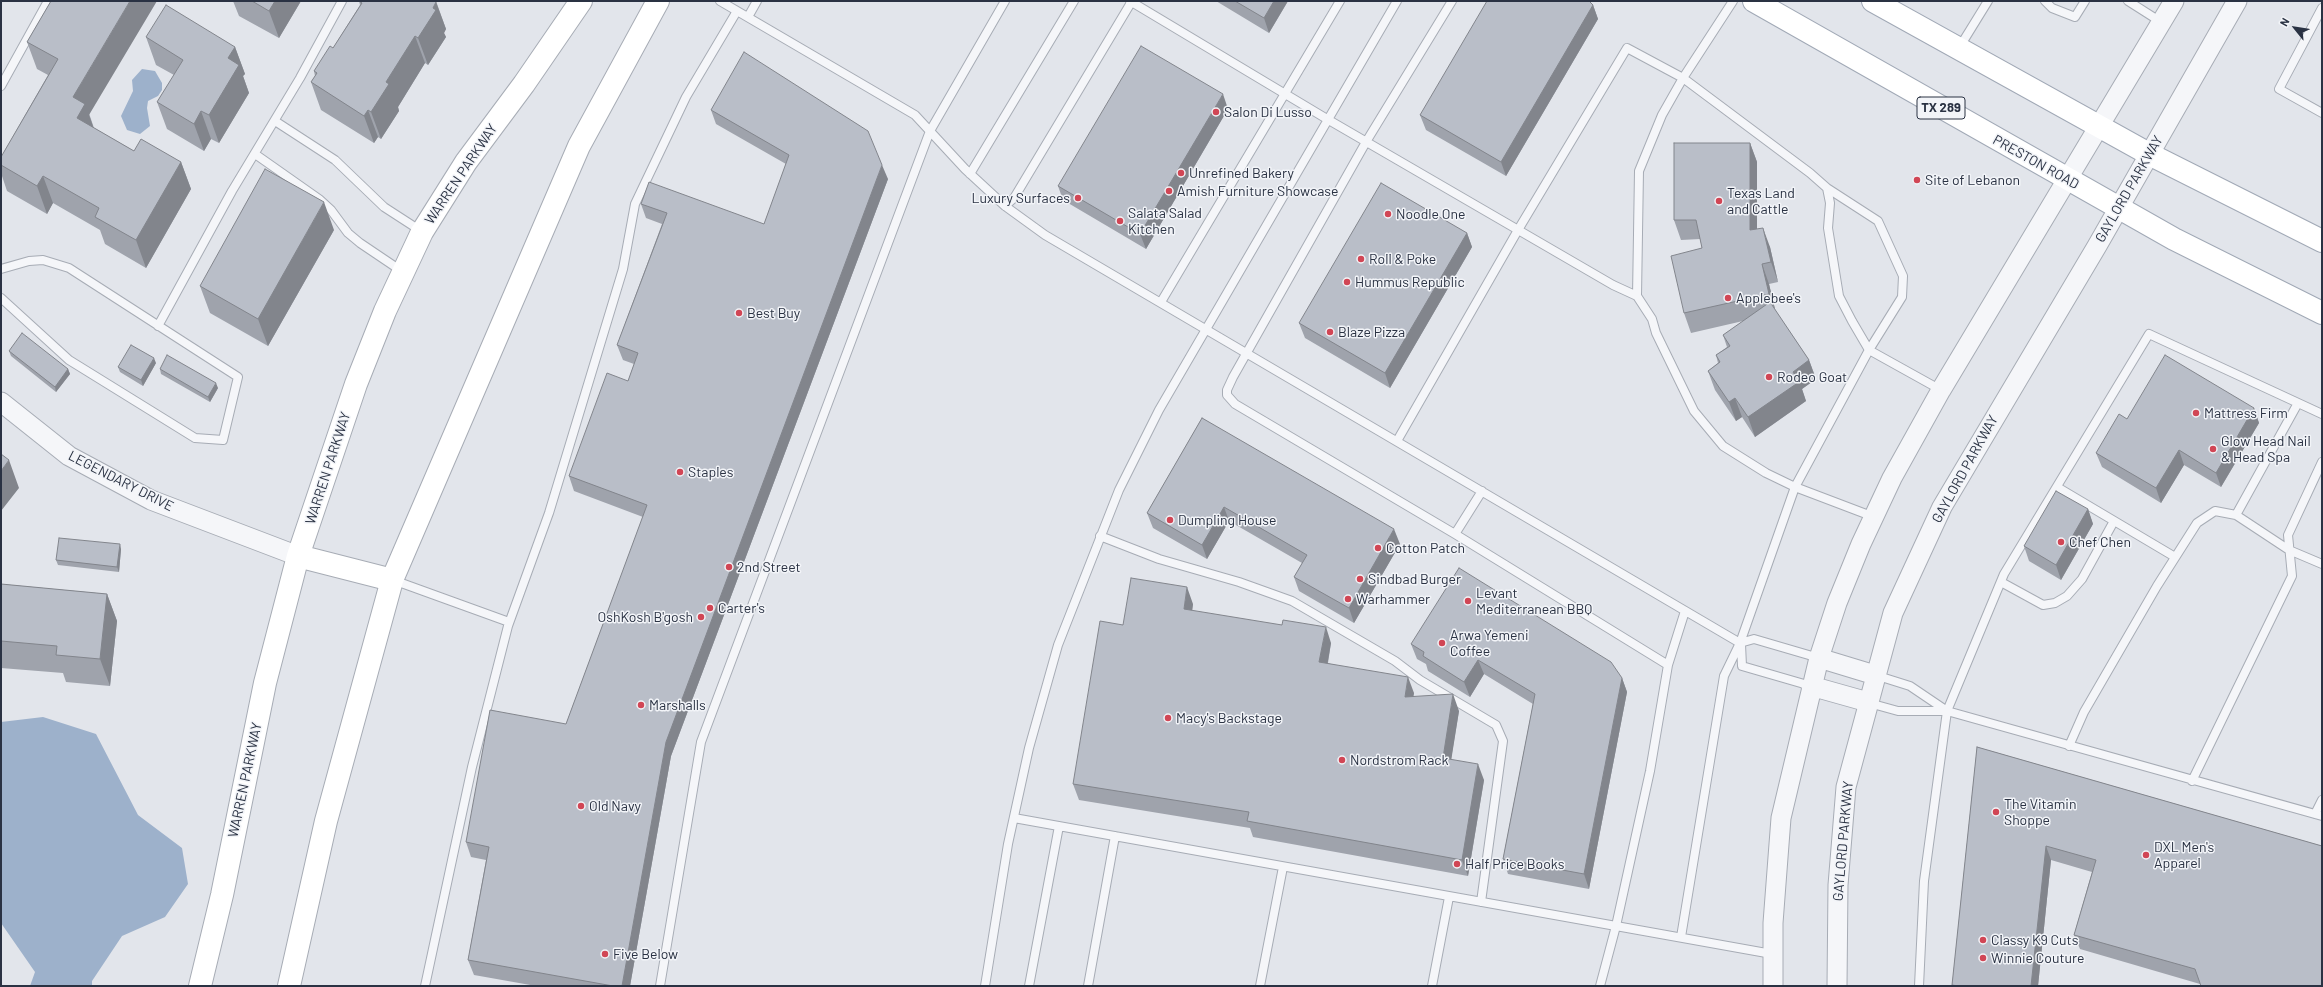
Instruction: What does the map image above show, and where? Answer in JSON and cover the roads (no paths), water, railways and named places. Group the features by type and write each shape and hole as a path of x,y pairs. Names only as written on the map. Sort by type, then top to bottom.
{"main road":[{"name":"WARREN PARKWAY","path":"200,986 222,895 263,694 298,556 356,384 422,232 466,162 524,84 581,1"},
{"path":"290,986 326,821 392,580 579,146 658,1"},
{"name":"PRESTON ROAD","path":"1754,1 2174,239 2322,314"},
{"path":"1873,1 2098,127 2322,241"},
{"path":"298,556 392,580"}],"street":[{"path":"1773,986 1772,954 1776,863 1781,818 1811,686 1837,603 1892,478 1941,390 2174,1"},
{"name":"GAYLORD PARKWAY","path":"1837,986 1838,885 1846,787 1868,702 1894,613 1942,507 2118,208 2237,1"},
{"name":"LEGENDARY DRIVE","path":"1,402 69,456 151,500 298,556"},
{"path":"1819,658 1876,675"},
{"path":"1811,686 1868,702"}],"lane":[{"path":"1,86 48,1"},
{"path":"158,326 342,1"},
{"path":"720,1 915,115 970,174 1005,206 1045,235 1247,352 1740,643 1754,639 1819,658"},
{"path":"748,17 757,1"},
{"path":"660,986 700,742 930,131 1005,1"},
{"path":"970,174 1074,1"},
{"path":"1005,206 1014,198 1131,1 1366,142 1613,285 1637,296 1652,318 1656,333 1694,411 1724,446 1766,473 1795,487 1874,517"},
{"path":"1161,302 1340,1"},
{"path":"985,986 1014,818 1029,748 1058,646 1119,490 1156,416 1327,119 1397,1"},
{"path":"1452,1 1366,142 1228,385 1227,395 1229,399 1455,534 1668,665"},
{"path":"1637,296 1640,171 1662,115 1683,78 1733,1"},
{"path":"1959,48 1988,1"},
{"path":"2045,1 2052,8 2076,17 2085,1"},
{"path":"2128,1 2161,22"},
{"path":"2322,8 2279,89 2322,113"},
{"path":"425,986 472,767 508,626 549,512 623,269 635,204 686,97 737,11"},
{"path":"1397,441 1518,230 1627,48 1683,78 1810,173 1827,188 1878,221 1903,276 1902,297 1869,350 1795,487 1740,643 1724,676 1681,937"},
{"path":"275,121 335,160 384,207 422,232"},
{"path":"255,154 319,199 331,210 348,233 360,243 404,272"},
{"path":"1827,188 1830,203 1828,228 1839,296 1869,350 1941,390"},
{"path":"1,269 29,261 43,260 60,264 238,377 223,440 195,438 69,360 1,298"},
{"path":"1919,986 1924,881 1947,711 2001,582 2149,334 2322,414"},
{"path":"2236,515 2298,403"},
{"path":"2192,781 2292,576 2288,535 2322,462"},
{"path":"2057,487 2175,557"},
{"path":"1455,534 1482,491"},
{"path":"2069,746 2084,712 2175,557 2197,524 2215,511 2236,515 2289,550 2322,564"},
{"path":"2001,582 2043,605 2055,603 2067,596 2082,580 2114,521"},
{"path":"1100,536 1159,559 1239,582 1292,601 1394,661 1420,680 1496,724 1504,741 1481,902"},
{"path":"392,580 508,622 508,626"},
{"path":"1600,986 1616,926 1650,771 1668,665 1685,611"},
{"path":"1740,643 1742,666 1811,686"},
{"path":"1876,675 1910,686 1947,711"},
{"path":"1868,702 1898,711 1947,711 2192,781 2318,815 2322,800"},
{"path":"1014,818 1772,954"},
{"path":"1029,986 1059,826"},
{"path":"1088,986 1115,836"},
{"path":"1260,986 1283,867"},
{"path":"1435,985 1449,897"}],"water":[{"path":"142,69 155,71 162,83 162,90 158,96 148,101 147,108 150,126 140,134 127,130 121,116 133,91 132,80"},
{"path":"43,717 96,734 138,815 182,848 188,884 165,917 122,936 92,981 92,986 30,986 35,972 1,923 1,722"}],"place":[{"name":"Salon Di Lusso","path":"1216,112"},
{"name":"Unrefined Bakery","path":"1181,173"},
{"name":"Site of Lebanon","path":"1917,180"},
{"name":"Amish Furniture Showcase","path":"1169,191"},
{"name":"Luxury Surfaces","path":"1078,198"},
{"name":"Texas Land and Cattle","path":"1719,201"},
{"name":"Noodle One","path":"1388,214"},
{"name":"Salata Salad Kitchen","path":"1120,221"},
{"name":"Roll & Poke","path":"1361,259"},
{"name":"Hummus Republic","path":"1347,282"},
{"name":"Applebee's","path":"1728,298"},
{"name":"Best Buy","path":"739,313"},
{"name":"Blaze Pizza","path":"1330,332"},
{"name":"Rodeo Goat","path":"1769,377"},
{"name":"Mattress Firm","path":"2196,413"},
{"name":"Glow Head Nail & Head Spa","path":"2213,449"},
{"name":"Staples","path":"680,472"},
{"name":"Dumpling House","path":"1170,520"},
{"name":"Chef Chen","path":"2061,542"},
{"name":"Cotton Patch","path":"1378,548"},
{"name":"2nd Street","path":"729,567"},
{"name":"Sindbad Burger","path":"1360,579"},
{"name":"Warhammer","path":"1348,599"},
{"name":"Levant Mediterranean BBQ","path":"1468,601"},
{"name":"Carter's","path":"710,608"},
{"name":"OshKosh B'gosh","path":"701,617"},
{"name":"Arwa Yemeni Coffee","path":"1442,643"},
{"name":"Marshalls","path":"641,705"},
{"name":"Macy's Backstage","path":"1168,718"},
{"name":"Nordstrom Rack","path":"1342,760"},
{"name":"Old Navy","path":"581,806"},
{"name":"The Vitamin Shoppe","path":"1996,812"},
{"name":"DXL Men's Apparel","path":"2146,855"},
{"name":"Half Price Books","path":"1457,864"},
{"name":"Classy K9 Cuts","path":"1983,940"},
{"name":"Five Below","path":"605,954"},
{"name":"Winnie Couture","path":"1983,958"}]}
